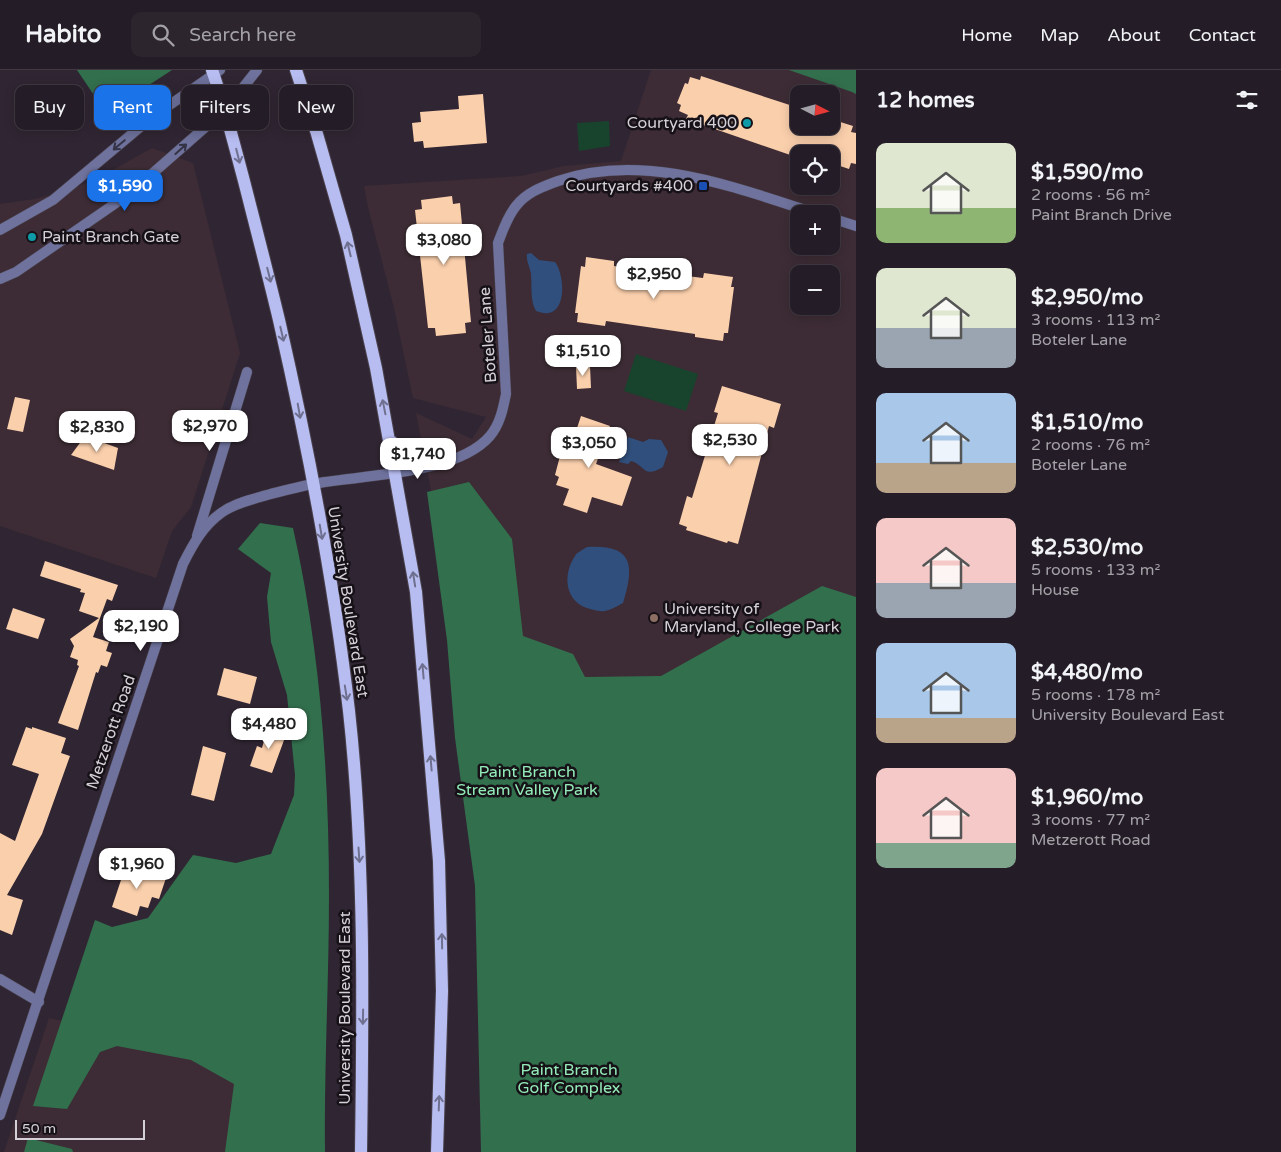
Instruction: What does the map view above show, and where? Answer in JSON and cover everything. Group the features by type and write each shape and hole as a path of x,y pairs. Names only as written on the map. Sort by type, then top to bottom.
{"main road":[{"path":"296,70 317,134 346,235 397,472 416,592 439,861 442,991 436,1152"},
{"name":"University Boulevard East","path":"215,71 219,85"},
{"name":"University Boulevard East","path":"231,130 269,277 296,395 349,712 360,860 363,992 361,1152"},
{"path":"390,439 402,455 415,461 434,464"}],"street":[{"path":"245,85 257,70"},
{"path":"0,230 53,200 151,118 215,71"},
{"path":"0,279 16,272 130,194 202,130"},
{"name":"Boteler Lane","path":"397,472 467,455 490,436 501,418 506,394 498,243 506,222 516,206 536,189 573,176 606,172 649,172 680,174 725,184 790,205"},
{"path":"840,221 856,226"},
{"path":"196,539 248,372"},
{"name":"Metzerott Road","path":"0,1115 178,579 196,539 221,512 231,507 312,484 397,472"},
{"path":"0,979 39,1002"}],"shaded area":[{"name":"University of Maryland, College Park","path":"651,70 856,70 856,1152 441,542 416,413 472,439 486,417 413,398 394,308 364,186 521,176 564,166 621,161"},
{"path":"152,148 193,163 240,353 191,507 172,531 156,578 0,526 0,204 35,199 68,190 95,180"},
{"path":"49,1018 321,1079 318,1152 4,1152"}],"green space":[{"path":"77,70 172,70 149,85 94,85 94,95"},
{"path":"789,70 856,70 856,94 840,88 840,85 832,85"},
{"path":"609,121 610,146 579,151 577,123"},
{"path":"636,354 698,374 686,411 624,391"},
{"path":"469,482 512,539 523,636 573,654 585,677 661,676 822,586 856,597 856,1152 481,1152 475,886 455,738 447,640 427,492"},
{"path":"260,523 293,528 310,619 321,711 329,849 325,1152 225,1152 234,1084 191,1060 117,1046 100,1052 67,1109 33,1106 95,920 112,927 148,918 193,855 236,863 271,854 294,795 295,775 287,695 271,642 267,597 271,573 238,549"},
{"path":"28,1138 72,1149 73,1152 24,1152"}],"water":[{"path":"531,253 539,260 555,262 560,272 561,300 555,310 550,313 536,311 534,307 531,274 527,257 527,254"},
{"path":"628,437 643,442 649,439 661,440 668,452 663,467 651,472 631,461 628,464 619,462"},
{"path":"587,547 614,549 622,553 627,560 629,578 623,603 610,610 600,611 582,606 575,601 568,587 568,571 571,563 577,553"}],"building":[{"name":"Courtyard 400","path":"701,76 790,105 790,135 840,135 840,122 853,126 851,132 856,133 856,164 851,163 849,169 840,166 840,145 790,145 790,155 686,119 688,115 679,111 681,105 677,103 685,83 688,84 690,77 700,80"},
{"path":"483,94 487,143 424,148 423,141 414,142 412,123 421,122 420,112 459,109 458,96"},
{"path":"452,196 453,204 460,203 471,322 465,323 466,333 436,336 435,328 428,328 415,210 422,209 421,200"},
{"path":"586,257 614,261 614,266 663,273 703,278 704,273 733,277 731,287 734,287 728,333 724,333 723,341 695,337 695,334 606,321 605,326 577,322 578,313 575,313 581,266 585,267"},
{"path":"576,366 590,366 591,388 577,389"},
{"path":"722,386 781,404 774,428 769,426 738,544 728,541 727,543 686,530 687,527 679,524 687,496 692,498 718,413 714,412"},
{"path":"15,397 30,400 23,432 7,429"},
{"path":"581,416 610,426 596,464 632,477 622,506 592,497 587,513 563,505 569,489 556,485 559,477 555,475 565,437 574,437"},
{"path":"85,436 118,448 114,470 71,455"},
{"path":"45,561 118,585 112,601 107,599 93,637 109,642 106,651 112,653 107,667 101,665 98,673 96,672 78,730 58,723 79,666 77,665 78,660 70,657 74,646 70,639 99,618 79,611 85,593 80,592 81,589 40,576"},
{"path":"13,608 45,619 38,639 6,629"},
{"path":"224,668 257,677 250,704 217,695"},
{"path":"268,726 287,732 272,773 250,766 257,746 262,748"},
{"path":"26,727 32,729 32,727 66,738 61,753 70,756 42,834 7,895 23,900 12,935 0,930 0,833 15,841 39,774 12,765"},
{"path":"203,746 226,753 214,801 191,795"},
{"path":"126,865 166,878 159,899 152,897 148,908 140,906 137,916 112,907"}],"place":[{"name":"Courtyard 400","path":"747,123"},
{"name":"Courtyards #400","path":"703,186"},
{"name":"Paint Branch Gate","path":"32,237"},
{"name":"University of Maryland, College Park","path":"654,618"}],"park label":[{"name":"Paint Branch Stream Valley Park","path":"527,781"},
{"name":"Paint Branch Golf Complex","path":"569,1079"}]}
